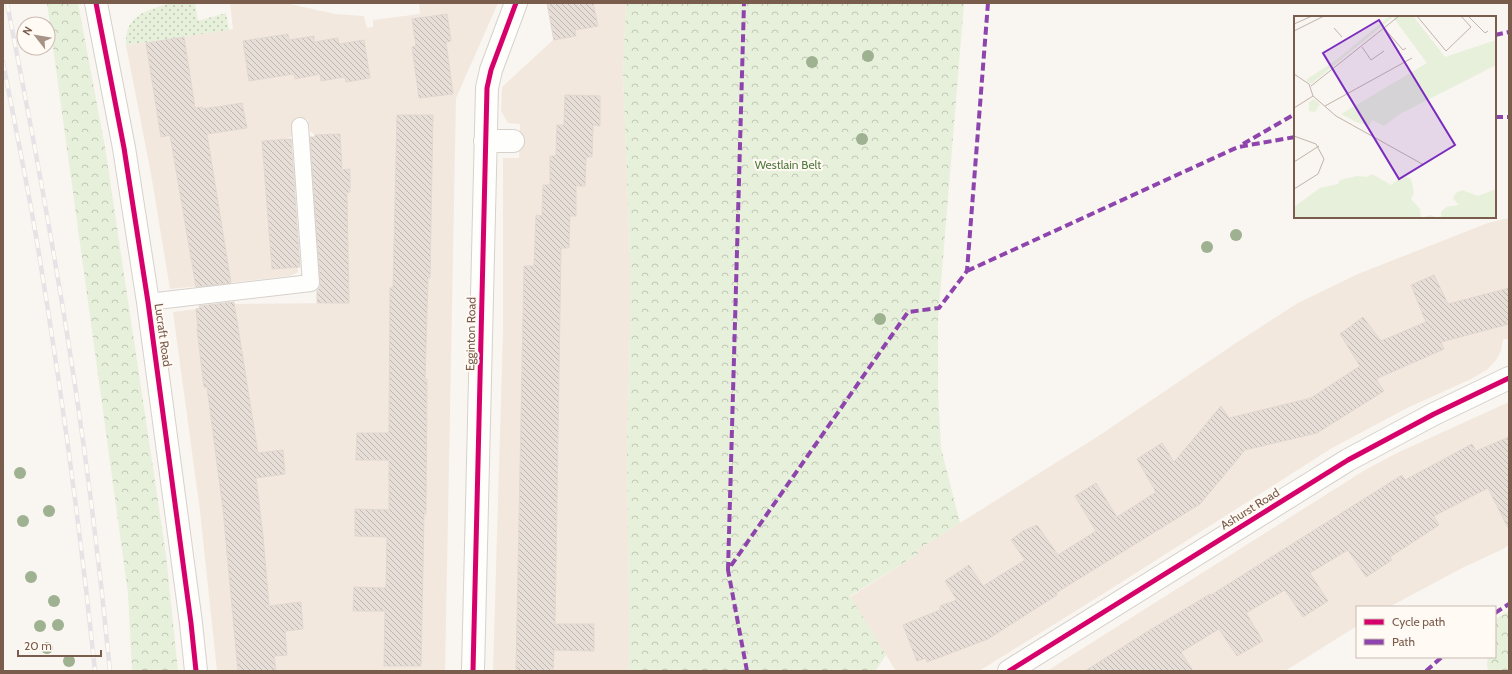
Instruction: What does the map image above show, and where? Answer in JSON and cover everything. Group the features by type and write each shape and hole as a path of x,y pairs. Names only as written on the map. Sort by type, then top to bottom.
{"street":[{"name":"Lucraft Road","path":"96,3 124,148 148,302 191,623 196,671"},
{"name":"Egginton Road","path":"473,671 487,88 491,70 516,3"},
{"path":"485,141 513,141"},
{"name":"Ashurst Road","path":"1009,671 1348,460 1434,414 1509,378"}],"lane":[{"path":"148,302 311,283 300,126"}],"shaded area":[{"path":"230,3 285,3 335,14 364,16 367,28 373,27 373,20 420,14 419,3 498,3 456,98 445,671 217,671 200,511 173,312 236,304 348,303 319,184 312,172 317,159 315,135 310,131 308,119 295,121 295,134 287,139 288,162 295,165 298,189 291,194 298,272 290,276 170,289 151,174 126,45 233,29"},
{"path":"547,3 626,3 623,72 630,256 630,335 627,449 629,671 493,671 503,333 503,158 519,158 520,124 508,123 501,111 502,87 553,40"},
{"path":"1509,218 1509,339 1503,339 1501,351 1496,360 1488,369 1471,379 1407,408 1332,448 979,671 896,671 850,597 918,554 917,550 1097,437 1298,303 1358,274 1488,223"},
{"path":"1509,402 1509,545 1391,606 1356,606 1356,627 1285,671 1047,671 1365,470 1397,453"}],"green space":[{"path":"47,3 78,3 105,147 166,555 178,671 132,671 128,593 54,56 56,56 56,16 49,16"},
{"path":"171,3 195,3 198,21 226,13 229,30 126,45 129,26 133,20 139,15"},
{"name":"Westlain Belt","path":"626,3 964,3 938,319 938,392 941,448 960,523 917,550 918,554 850,596 886,655 875,671 629,671 627,449 630,335 630,256 623,72"},
{"path":"1509,611 1509,671 1488,671 1488,658 1496,658 1497,618"}],"building":[{"path":"547,3 593,3 598,26 575,30 576,36 554,40"},
{"path":"447,14 451,41 446,42 453,94 419,98 412,47 416,46 412,19"},
{"path":"288,34 289,40 314,36 314,42 338,38 339,44 364,40 370,78 346,82 345,77 321,81 320,74 295,79 294,74 249,81 243,41"},
{"path":"184,37 195,108 203,107 203,109 242,103 247,128 207,134 231,283 196,287 170,135 161,137 146,43"},
{"path":"565,95 600,96 600,126 593,125 592,157 586,157 585,186 576,186 576,216 570,216 569,248 561,248 555,624 594,624 594,651 554,650 553,671 516,671 524,266 534,266 536,215 542,216 543,185 550,185 550,156 556,156 557,125 564,125"},
{"path":"397,115 433,115 430,278 428,278 425,379 427,379 426,514 424,514 421,666 384,666 385,611 353,611 354,587 386,588 387,537 355,536 355,509 389,510 389,460 356,460 357,433 389,433 390,288 393,288"},
{"path":"340,134 342,170 350,169 350,192 347,193 349,303 317,303 317,291 320,287 320,282 310,137 315,137 315,135"},
{"path":"291,139 300,267 272,269 262,141"},
{"path":"1434,275 1448,304 1509,288 1509,324 1441,342 1444,349 1376,379 1384,391 1317,433 1245,450 1200,504 1056,593 1057,595 988,639 927,662 926,658 917,661 903,625 940,610 940,606 957,600 945,581 969,565 983,586 1025,560 1011,540 1023,531 1037,525 1058,555 1096,531 1075,496 1096,483 1117,517 1156,492 1137,459 1162,443 1174,462 1221,406 1229,418 1311,398 1360,366 1340,334 1363,317 1381,341 1426,322 1411,285"},
{"path":"234,302 258,453 283,450 285,474 256,478 269,606 301,602 303,629 285,631 287,655 274,656 276,671 238,671 223,509 207,387 204,387 197,329 196,309 200,308 199,306"},
{"path":"1509,437 1509,530 1488,488 1434,516 1439,525 1390,557 1392,560 1366,577 1348,550 1310,573 1328,601 1303,617 1285,590 1246,613 1263,641 1237,656 1219,629 1181,652 1193,671 1085,671 1145,633 1210,594 1211,595 1402,475 1405,480 1472,444 1476,451"}],"railway":[{"path":"7,3 40,175 77,397 92,506 110,671"},
{"path":"3,62 45,290 69,453 95,671"}],"marked path":[{"path":"728,570 744,3"},
{"path":"747,671 728,570 908,312 939,308 967,271 988,3"},
{"path":"1496,35 1509,32"},
{"path":"1243,144 1294,115"},
{"path":"1496,117 1509,117"},
{"path":"967,271 1238,147 1294,137"},
{"path":"1496,612 1509,604"},
{"path":"1426,671 1441,658"}],"cycle path":[{"path":"96,3 124,148 148,302 191,623 196,671"},
{"path":"473,671 487,88 491,70 516,3"},
{"path":"1009,671 1348,460 1434,414 1509,378"}]}
